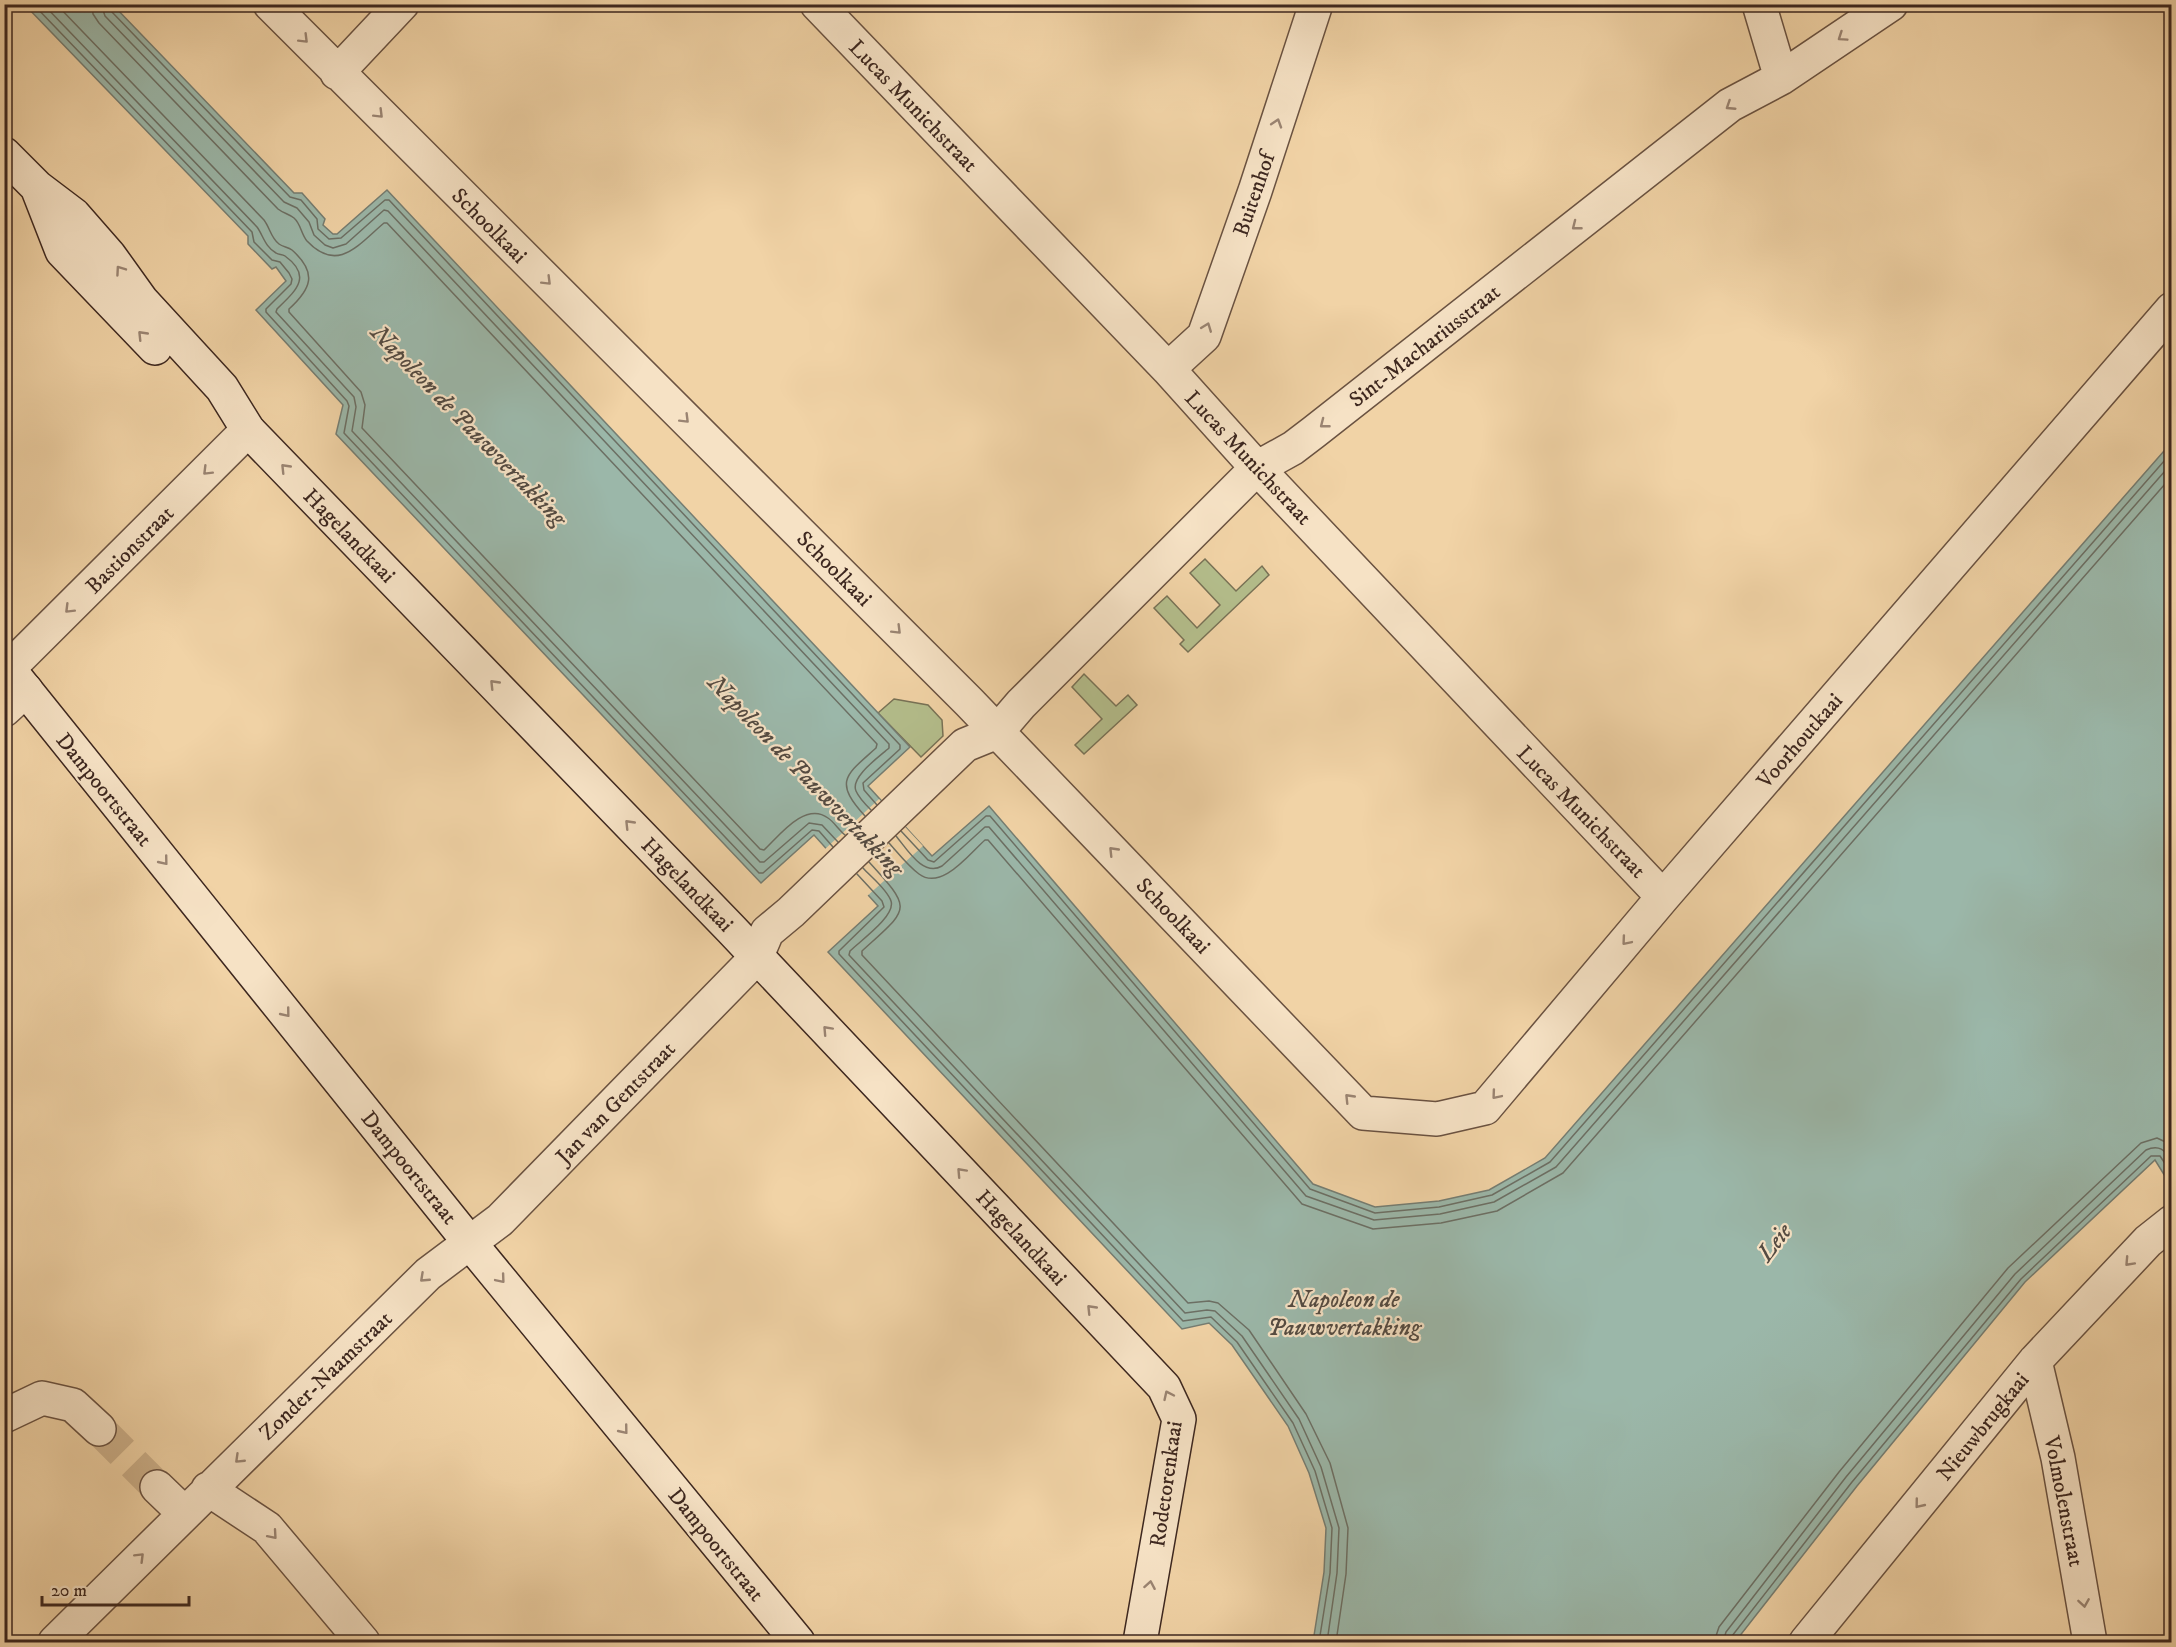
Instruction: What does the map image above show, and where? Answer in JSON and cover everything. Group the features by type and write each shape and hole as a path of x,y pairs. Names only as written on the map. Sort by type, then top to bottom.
{"street":[{"name":"Schoolkaai","path":"270,4 969,702 1363,1113 1401,1116"},
{"path":"337,73 402,4"},
{"name":"Buitenhof","path":"1168,369 1204,336 1255,191 1316,4"},
{"path":"1759,4 1781,78"},
{"name":"Sint-Machariusstraat","path":"997,732 1022,704 1257,468 1293,448 1314,432 1730,105 1781,78 1891,4"},
{"name":"Lucas Munichstraat","path":"832,10 1168,369 1257,468 1663,897"},
{"name":"Hagelandkaai","path":"4,154 37,187 74,215 102,247 141,302 222,388 248,430 756,957 1123,1343"},
{"name":"Voorhoutkaai","path":"1401,1116 1437,1119 1485,1108 1663,897 2172,309"},
{"name":"Bastionstraat","path":"11,683 248,430"},
{"name":"Dampoortstraat","path":"11,683 798,1642"},
{"name":"Jan van Gentstraat","path":"470,1243 500,1220 756,957 766,932 791,912 965,745 997,732"},
{"name":"Nieuwbrugkaai","path":"1806,1642 2035,1361 2148,1241 2172,1222"},
{"name":"Zonder-Naamstraat","path":"55,1642 428,1274 470,1243"},
{"name":"Rodetorenkaai","path":"1123,1343 1164,1387 1179,1419 1140,1642"},
{"name":"Volmolenstraat","path":"2035,1361 2058,1458 2090,1642"},
{"path":"4,1416 42,1398 74,1405 99,1429"},
{"path":"157,1487 184,1513"},
{"path":"208,1489 267,1528 363,1642"}],"green space":[{"path":"1205,559 1236,591 1262,566 1269,575 1188,652 1180,644 1184,640 1154,608 1167,596 1197,628 1220,605 1190,573"},
{"path":"1084,674 1116,706 1128,695 1137,705 1084,754 1075,745 1102,719 1072,687"},
{"path":"894,699 928,705 942,720 943,736 921,757 878,713"}],"water":[{"path":"25,5 113,5 294,193 302,193 325,219 323,225 333,234 337,234 387,190 910,747 868,786 932,856 989,806 1313,1184 1375,1207 1439,1201 1489,1190 1545,1158 2171,443 2171,1179 2168,1181 2155,1160 2025,1282 1857,1486 1735,1642 1313,1642 1324,1572 1326,1528 1309,1473 1288,1426 1232,1345 1209,1323 1182,1329 828,952 878,906 814,835 761,883 336,434 343,405 256,310 286,281 276,267 272,269 248,244 248,236"}],"pier":[{"path":"879,799 923,846 866,897 824,850"}],"tunnel":[{"path":"99,1429 157,1487"}],"water label":[{"name":"Napoleon de Pauwvertakking","path":"469,425"},
{"name":"Napoleon de Pauwvertakking","path":"806,775"},
{"name":"Leie","path":"1774,1242"},
{"name":"Napoleon de Pauwvertakking","path":"1344,1313"}]}
